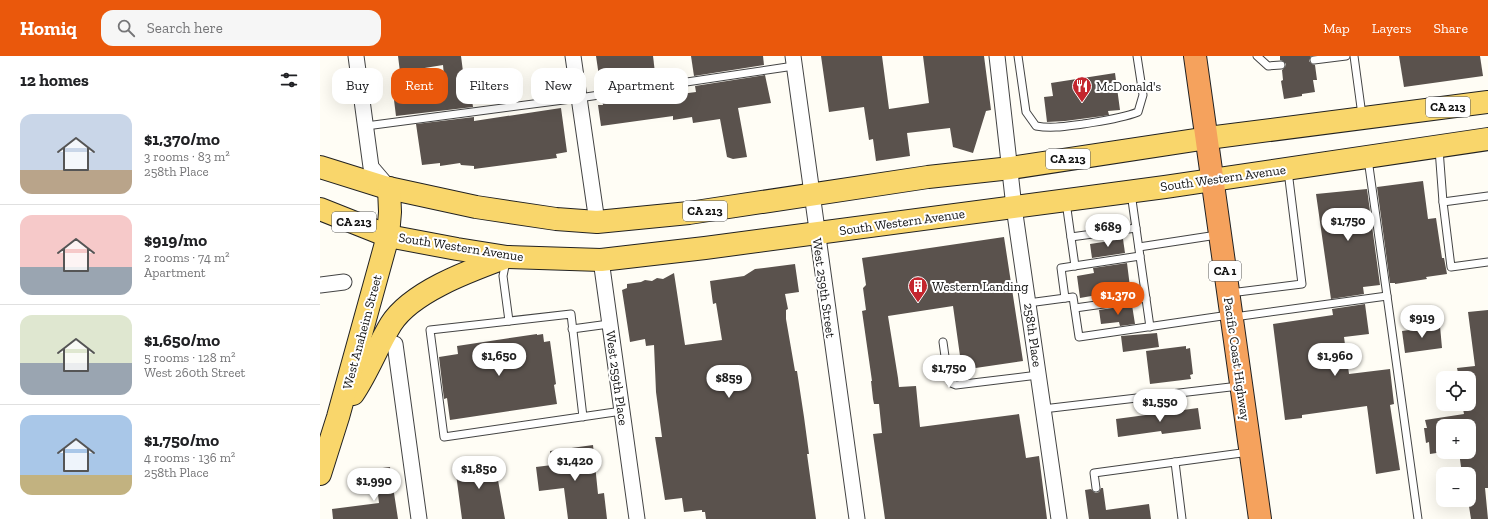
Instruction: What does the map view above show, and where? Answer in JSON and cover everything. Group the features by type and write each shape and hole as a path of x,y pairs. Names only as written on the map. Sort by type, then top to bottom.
{"highway":[{"name":"Pacific Coast Highway","path":"1195,56 1208,138 1212,179 1260,519"}],"main road":[{"name":"CA 213","path":"320,167 389,188 476,207 556,219 597,222 689,213 928,177 1011,168 1208,138 1488,102"},
{"name":"South Western Avenue","path":"320,209 388,236 507,257 601,260 816,234 1066,200 1488,139"},
{"name":"West Anaheim Street","path":"320,474 338,417 388,236 390,212 389,188"},
{"path":"338,417 355,392 392,323 411,303 436,286 481,266 507,257"}],"street":[{"path":"356,56 371,167 389,188"},
{"path":"573,56 575,68"},
{"name":"258th Place","path":"997,56 1011,168 1014,207 1058,519"},
{"name":"West 259th Street","path":"793,61 857,519"},
{"path":"580,104 597,222"},
{"name":"West 259th Place","path":"601,260 637,519"},
{"path":"320,285 344,282"},
{"path":"395,344 419,519"}],"lane":[{"path":"1018,56 1026,112 1036,126 1047,128 1106,121 1126,117 1138,112 1143,95 1138,56"},
{"path":"1257,56 1268,66 1281,65"},
{"path":"1314,60 1346,56"},
{"path":"1354,56 1363,118"},
{"path":"586,97 793,61"},
{"path":"366,126 533,104"},
{"path":"1439,146 1443,202 1451,267 1488,262"},
{"path":"1368,156 1418,519"},
{"path":"1228,293 1302,284 1287,168"},
{"path":"1131,191 1150,327"},
{"path":"1443,202 1488,196"},
{"path":"1066,200 1075,266"},
{"path":"1071,237 1136,228"},
{"path":"1138,247 1220,235"},
{"path":"1066,298 1061,268 1140,256"},
{"path":"507,257 503,276 509,321"},
{"path":"1028,303 1073,297 1079,337 1387,296"},
{"path":"1074,308 1146,298"},
{"path":"583,417 570,314 430,330 444,437 622,412"},
{"path":"572,329 609,324"},
{"path":"943,342 948,378 951,383 956,385 1038,375"},
{"path":"1043,409 1241,386"},
{"path":"1096,488 1094,473 1251,452"},
{"path":"1175,462 1182,519"}],"building":[{"path":"398,56 461,56 463,68 456,68 456,104 473,104 473,107 396,116 394,104 448,104 448,68 443,68 443,65 425,68 400,68"},
{"path":"596,56 653,56 654,68 598,68"},
{"path":"691,56 763,56 764,65 694,76"},
{"path":"821,56 882,56 889,109 929,103 923,56 984,56 991,110 986,111 973,153 953,147 950,128 907,133 910,156 876,161 873,139 869,140 864,107 829,112"},
{"path":"1280,56 1311,56 1309,61 1315,65 1317,80 1313,80 1315,92 1284,99 1281,81 1283,80 1282,70 1286,64 1280,60"},
{"path":"1399,56 1480,56 1483,76 1404,87"},
{"name":"McDonald's","path":"1115,73 1120,110 1108,111 1109,115 1103,116 1047,122 1044,97 1053,96 1051,83"},
{"path":"765,75 771,103 738,108 747,157 733,159 727,157 720,119 693,123 692,117 673,120 673,116 601,126 598,105 688,104 688,93 696,92 695,86"},
{"path":"561,108 567,152 556,154 557,158 474,169 474,166 461,165 460,163 440,166 440,163 422,165 416,124 474,117 474,121"},
{"path":"1423,181 1428,219 1436,218 1442,258 1444,258 1447,274 1426,277 1427,279 1395,284 1390,283 1377,187"},
{"path":"1367,189 1380,285 1363,287 1364,294 1331,299 1316,194"},
{"path":"1004,237 1023,361 962,370 953,306 888,316 899,387 916,386 920,427 1019,414 1026,458 1039,456 1047,519 885,519 873,434 882,433 879,404 874,404 873,399 872,381 862,311 866,310 863,288 866,285 862,258"},
{"path":"1123,239 1125,253 1092,258 1090,244"},
{"path":"1127,263 1131,295 1097,300 1097,295 1080,298 1077,276 1094,273 1093,268"},
{"path":"795,264 799,292 785,294 788,309 786,310 786,319 795,371 797,371 804,417 809,454 807,454 816,519 706,519 705,512 702,512 702,510 684,512 682,498 665,500 655,437 662,437 656,392 654,345 646,346 645,339 630,342 622,290 627,288 627,284 645,280 652,281 657,278 663,279 674,273 685,345 722,340 716,303 713,304 710,281 744,276 755,269"},
{"path":"1365,304 1369,334 1344,337 1349,374 1390,369 1394,404 1390,405 1400,470 1376,474 1367,406 1302,415 1302,418 1285,420 1273,324 1333,315 1332,309"},
{"path":"1132,305 1135,324 1120,326 1119,322 1101,324 1099,310"},
{"path":"1488,310 1488,488 1485,488 1488,519 1471,519 1469,507 1476,507 1476,467 1461,467 1460,459 1476,459 1476,419 1436,419 1436,453 1430,454 1429,442 1426,443 1424,428 1427,428 1425,420 1464,414 1463,411 1476,411 1476,371 1458,371 1457,368 1475,366 1468,312"},
{"path":"1440,326 1442,348 1405,353 1402,331"},
{"path":"1157,333 1159,347 1123,352 1121,336"},
{"path":"543,334 544,342 550,341 556,384 554,385 557,404 450,420 447,398 444,399 439,357 458,354 457,346"},
{"path":"1186,346 1186,349 1190,348 1193,374 1190,375 1191,379 1150,384 1146,351"},
{"path":"1198,408 1201,429 1162,434 1161,431 1118,437 1116,419"},
{"path":"593,445 598,494 604,493 607,519 568,519 564,488 539,491 536,467 552,465 550,451"},
{"path":"494,458 505,519 462,519 456,464"},
{"path":"390,467 398,519 333,519 332,509 379,503 375,469"},
{"path":"1101,488 1103,488 1106,510 1149,504 1151,519 1089,519 1085,490 1091,489 1096,493 1099,492"}],"place":[{"name":"McDonald's","path":"1082,103"},
{"name":"Western Landing","path":"918,303"}]}
